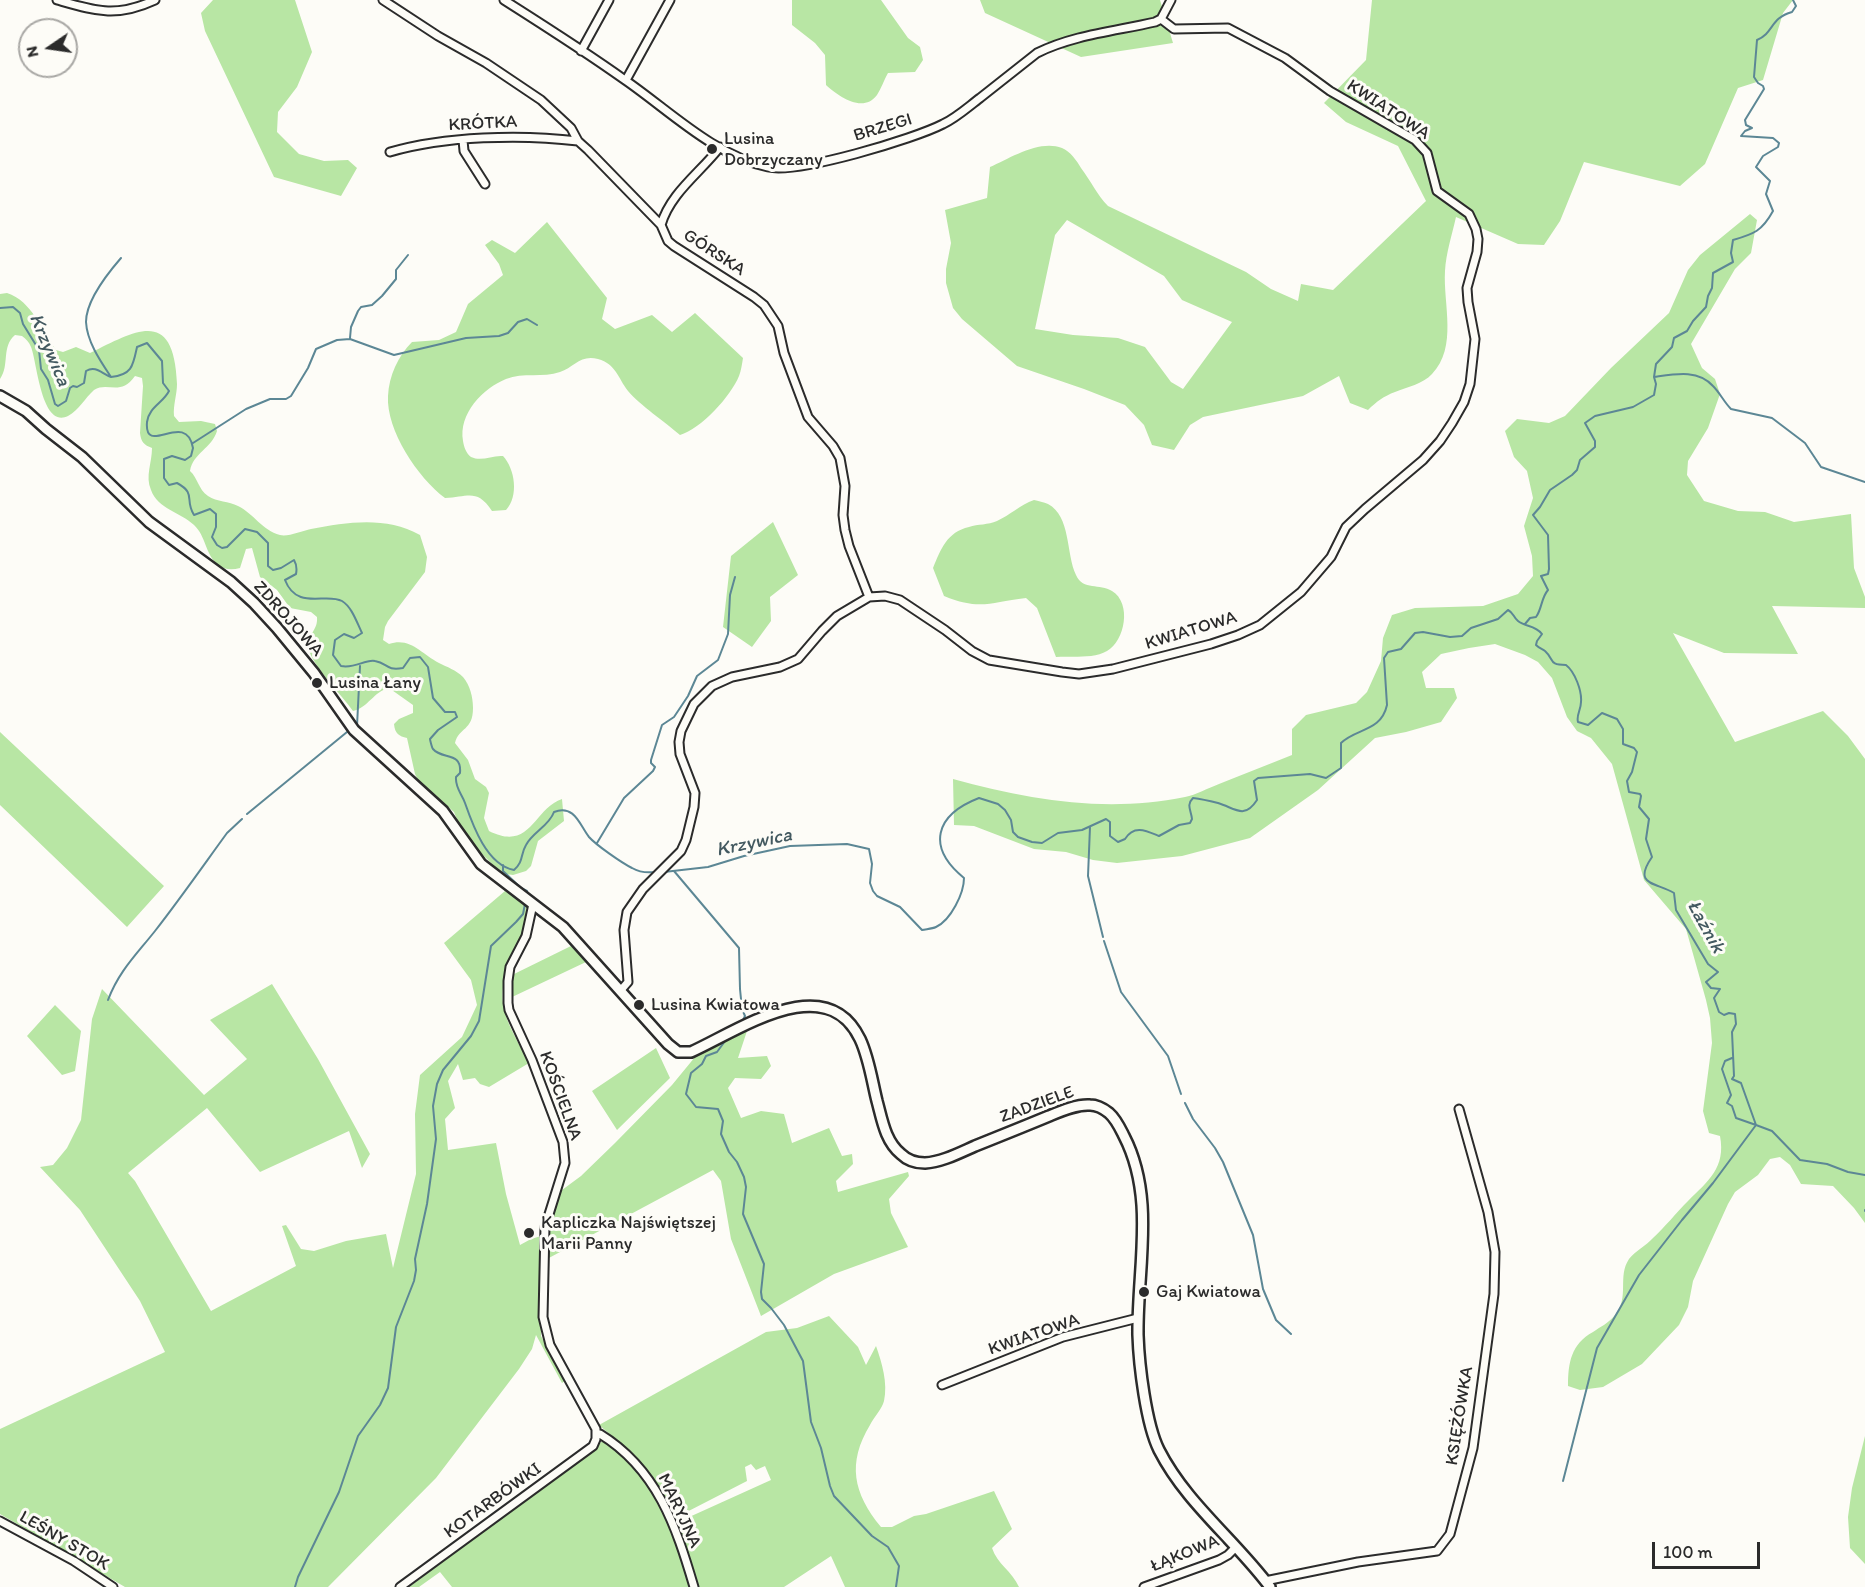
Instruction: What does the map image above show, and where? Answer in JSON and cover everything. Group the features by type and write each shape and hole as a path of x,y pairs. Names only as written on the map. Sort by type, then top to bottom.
{"street":[{"path":"57,0 106,12 125,11 155,0"},
{"name":"GÓRSKA","path":"383,0 438,36 486,63 541,100 571,128 578,141 661,225 668,241 764,305 778,326 784,353 802,405 816,429 833,446 840,458 845,486 843,515 845,530 869,597"},
{"name":"BRZEGI","path":"506,0 626,80 670,114 720,147 747,161 770,168 802,166 860,152 943,124 1037,53 1052,45 1161,20"},
{"path":"582,51 609,0"},
{"path":"626,80 670,0"},
{"path":"1161,20 1171,0"},
{"name":"KWIATOWA","path":"869,597 900,600 972,651 989,660 1079,674 1113,669 1238,635 1260,625 1301,592 1331,557 1346,527 1423,460 1440,441 1464,402 1470,384 1475,339 1467,288 1477,252 1476,229 1468,214 1437,191 1427,153 1415,140 1330,91 1285,58 1254,41 1228,28 1174,29 1161,20"},
{"name":"KRÓTKA","path":"390,152 417,144 463,140 519,137 578,141"},
{"path":"463,140 464,151 485,184"},
{"path":"661,225 663,217 689,179 720,147"},
{"name":"ZDROJOWA","path":"0,396 26,411 82,457 149,522 231,582 254,603 314,673 354,730 443,811 481,864 563,927 623,992"},
{"path":"623,992 628,982 624,930 627,912 683,845 694,807 695,793 680,754 679,742 681,731 694,704 704,693 721,681 780,667 798,659 837,616 869,597"},
{"name":"KOŚCIELNA","path":"532,904 526,936 510,967 507,995 509,1010 532,1060 566,1155 563,1173 546,1227 543,1317 550,1345 596,1429 597,1435"},
{"name":"ZADZIELE","path":"623,992 668,1044 683,1053 700,1048 736,1028 770,1014 810,1006 829,1008 841,1015 861,1040 890,1141 897,1151 915,1162 939,1161 1056,1113 1079,1106 1089,1104 1098,1106 1109,1113 1128,1143 1140,1177 1143,1210 1138,1318 1141,1370 1158,1449 1203,1512 1268,1584"},
{"name":"KSIĘŻÓWKA","path":"1268,1584 1358,1562 1437,1551 1450,1534 1473,1448 1494,1294 1495,1252 1488,1212 1459,1109"},
{"name":"KWIATOWA","path":"942,1385 1063,1337 1138,1318"},
{"name":"MARYJNA","path":"597,1435 600,1434 626,1452 649,1479 678,1537 694,1587"},
{"name":"KOTARBÓWKI","path":"400,1587 593,1446 597,1435"},
{"name":"LEŚNY STOK","path":"0,1521 74,1562 113,1587"},
{"name":"ŁĄKOWA","path":"1144,1587 1219,1560 1236,1547"}],"green space":[{"path":"213,0 295,0 312,52 297,87 278,112 277,132 299,154 324,161 348,160 357,168 341,196 274,177 205,31 201,13"},
{"path":"792,0 881,0 908,38 920,47 923,60 915,72 888,73 877,95 865,103 844,98 826,85 825,55 815,43 792,25"},
{"path":"980,0 1160,0 1173,43 1081,57 985,13"},
{"path":"1372,0 1793,0 1783,13 1763,80 1738,88 1705,164 1680,186 1584,162 1560,221 1544,245 1518,244 1456,217 1446,264 1448,325 1445,351 1440,363 1424,380 1387,395 1368,410 1350,403 1339,376 1303,396 1203,417 1190,425 1174,450 1152,445 1144,425 1125,405 1017,366 962,319 953,308 946,283 951,243 945,210 987,198 990,167 1025,151 1044,146 1065,149 1108,206 1246,272 1271,289 1298,301 1301,284 1333,290 1426,201 1398,146 1346,122 1324,103 1366,60","holes":["1067,220 1164,276 1182,300 1232,322 1183,389 1171,382 1145,347 1118,338 1073,335 1035,329 1055,235"]},
{"path":"1750,214 1757,220 1751,253 1735,269 1691,344 1702,368 1715,379 1720,394 1708,428 1688,461 1687,475 1704,501 1738,511 1765,512 1794,522 1851,514 1854,568 1865,597 1865,608 1772,606 1798,654 1724,653 1673,633 1735,742 1823,711 1848,736 1865,759 1865,1223 1833,1186 1801,1184 1790,1165 1780,1157 1770,1159 1758,1175 1735,1192 1728,1204 1693,1281 1688,1307 1679,1325 1642,1364 1603,1387 1580,1390 1568,1386 1570,1362 1575,1348 1615,1315 1622,1301 1624,1273 1629,1259 1657,1234 1714,1173 1721,1147 1720,1136 1709,1133 1703,1111 1712,1043 1710,1018 1686,929 1644,880 1612,764 1591,738 1577,731 1567,717 1552,678 1538,662 1495,644 1441,654 1422,672 1426,688 1454,688 1457,698 1441,722 1375,738 1318,790 1250,838 1182,856 1117,863 1093,860 1066,852 1034,849 974,826 954,825 953,779 1010,793 1068,802 1126,804 1155,802 1189,796 1292,755 1292,729 1306,715 1356,703 1367,692 1381,661 1383,638 1392,615 1415,608 1483,606 1518,594 1533,576 1532,556 1524,526 1533,498 1527,471 1514,457 1505,431 1517,419 1549,423 1565,416 1669,313 1688,270 1700,255"},
{"path":"547,222 607,298 602,319 615,329 652,315 672,332 695,313 743,358 739,376 729,393 706,419 680,435 628,391 609,364 598,359 587,358 553,374 506,379 481,395 474,403 464,421 462,431 465,448 471,457 479,459 503,456 507,461 514,483 510,504 506,510 492,511 482,499 477,497 445,498 424,478 398,438 389,409 388,396 392,374 402,354 412,342 439,340 456,332 468,304 503,275 499,264 485,245 492,240 515,253"},
{"path":"7,293 16,297 30,310 56,350 63,352 76,347 90,353 138,332 150,331 161,334 169,344 174,360 177,384 174,416 179,422 201,421 215,424 217,431 215,437 195,460 190,471 208,496 238,506 268,529 280,535 291,535 339,524 367,522 394,525 420,535 427,557 425,572 388,621 383,640 389,644 404,643 416,648 457,672 468,684 473,708 471,721 455,743 468,760 475,779 486,787 489,793 484,818 489,831 503,836 523,833 552,804 562,799 564,821 538,841 531,866 526,871 513,875 506,874 494,866 460,827 454,812 418,780 407,738 398,734 394,724 399,719 413,713 413,705 389,688 379,692 363,707 353,711 319,669 309,651 308,644 317,617 311,612 290,608 277,590 260,577 252,548 246,549 240,568 229,569 218,565 210,556 198,529 164,506 154,496 149,485 152,448 143,443 140,433 142,378 135,376 124,386 94,390 72,413 59,417 52,413 46,404 30,345 22,336 15,335 8,345 5,368 0,379 0,294"},
{"path":"1034,500 1048,504 1061,517 1073,566 1079,580 1087,585 1112,591 1122,604 1124,622 1122,631 1113,646 1101,654 1056,657 1037,608 1026,598 977,604 944,596 933,568 950,537 961,529 997,521"},
{"path":"773,522 798,575 770,597 771,621 752,647 723,627 731,556"},
{"path":"0,732 164,886 127,927 0,805"},
{"path":"505,891 529,906 522,934 505,977 503,1004 507,1019 529,1063 489,1087 480,1084 475,1078 463,1080 458,1064 448,1081 455,1108 445,1119 448,1150 496,1143 506,1194 520,1245 541,1236 541,1336 565,1381 562,1383 536,1335 532,1349 519,1369 436,1478 328,1587 125,1587 0,1514 0,1429 165,1352 140,1301 80,1210 40,1167 53,1165 67,1148 81,1120 92,1019 102,989 204,1095 247,1059 210,1020 272,984 318,1059 370,1154 362,1168 349,1131 260,1172 207,1108 128,1173 135,1181 211,1311 296,1266 282,1226 286,1225 301,1249 314,1251 346,1241 386,1234 393,1268 416,1174 415,1114 420,1075 462,1037 477,1005 471,980 444,943"},
{"path":"571,946 586,962 510,998 510,976"},
{"path":"55,1005 81,1031 75,1071 62,1075 27,1036"},
{"path":"748,1028 738,1058 767,1056 771,1066 761,1079 735,1078 728,1088 741,1118 761,1111 784,1114 792,1143 829,1128 842,1156 852,1154 853,1164 836,1181 838,1192 908,1172 909,1176 889,1199 891,1213 908,1247 834,1274 761,1316 731,1239 721,1181 713,1170 547,1259 551,1213 562,1190 581,1176 615,1143 672,1085 695,1057 726,1037"},
{"path":"656,1048 670,1078 617,1130 592,1091"},
{"path":"829,1316 858,1347 866,1365 876,1346 884,1373 884,1401 863,1439 856,1465 859,1490 864,1502 881,1527 892,1527 914,1516 994,1491 1012,1529 992,1548 997,1559 1013,1576 1019,1587 845,1587 831,1556 784,1587 698,1587 676,1523 771,1480 765,1466 756,1470 751,1464 745,1467 747,1481 675,1518 649,1473 599,1425 766,1332 797,1328"},
{"path":"1865,1436 1865,1564 1850,1548 1848,1517 1852,1488"},
{"path":"604,1440 630,1460 651,1487 675,1537 690,1587 452,1587 440,1572 419,1587 409,1587"}],"waterway":[{"name":"Krzywica","path":"1525,624 1530,618 1536,617 1548,590 1541,576 1548,574 1549,569 1548,535 1533,515 1550,490 1572,475 1577,470 1580,460 1595,447 1595,441 1585,423 1595,416 1633,407 1654,395 1656,364 1672,347 1674,338 1687,331 1706,307 1712,288 1713,273 1733,262 1731,253 1733,240 1757,231 1773,211 1766,194 1770,181 1756,167 1763,156 1778,147 1779,143 1773,138 1741,136 1752,128 1746,125 1745,120 1764,89 1754,77 1757,40 1767,34 1780,18 1792,12 1796,6 1793,0"},
{"path":"350,338 351,327 358,311 361,307 372,305 382,296 396,279 396,270 408,255"},
{"path":"111,377 92,344 86,322 94,296 121,258"},
{"name":"Krzywica","path":"0,308 13,307 20,313 23,324 39,350 41,369 48,380 55,404 58,406 66,401 70,388 84,383 86,371 96,369 111,377 123,374 133,364 137,347 147,343 162,361 163,383 169,391 150,413 147,422 148,432 152,436 182,433 189,437 193,448 191,456 185,460 172,456 164,459 164,478 169,485 177,483 187,490 194,515 210,509 216,514 216,527 212,537 217,545 222,548 227,547 245,529 257,532 268,543 268,566 273,570 294,560 296,574 285,580 297,595 312,599 335,599 349,607 362,633 354,638 344,634 335,640 333,655 341,666 346,667 371,661 379,662 390,668 403,668 410,658 420,657 428,667 433,698 445,712 455,712 457,717 438,730 430,739 432,747 437,752 458,762 460,766 460,773 456,777 458,788 482,843 496,861 514,870 529,840 552,817 554,812 561,810 572,813 597,845 628,866 637,870 655,872"},
{"path":"193,443 246,409 270,399 286,399 291,396 308,368 316,349 337,340 350,339 394,355 466,338 499,336 508,333 518,322 527,319 537,325"},
{"path":"1654,377 1686,374 1700,377 1713,386 1731,409 1772,418 1805,443 1821,467 1865,482"},
{"path":"597,843 624,798 653,771 655,767 651,760 662,725 674,717 688,696 697,676 718,660 728,634 730,595 735,577"},
{"name":"Krzywica","path":"664,872 708,867 790,846 847,844 869,849 872,864 870,883 877,896 900,907 922,930 934,928 942,924 951,912 959,898 963,884 964,878 944,855 940,844 945,823 964,805 979,798 998,804 1005,810 1011,820 1013,832 1018,837 1042,843 1058,833 1082,830 1106,819 1110,822 1110,836 1118,842 1137,830 1159,836 1179,825 1190,823 1192,819 1189,805 1193,798 1218,803 1239,811 1248,810 1257,800 1254,781 1258,778 1310,774 1326,778 1341,768 1341,743 1374,725 1384,714 1387,705 1384,658 1388,652 1401,649 1415,633 1462,636 1471,628 1498,619 1508,610 1516,620 1539,631 1542,634 1536,645 1545,651 1554,663 1566,665 1572,672 1581,698 1578,722 1588,725 1602,713 1617,719 1623,729 1623,744 1634,748 1637,752 1627,781 1629,792 1640,794 1639,807 1649,819 1646,839 1652,857 1646,866 1645,878 1674,893 1676,910 1708,964 1718,972 1706,982 1711,988 1720,989 1714,998 1719,1012 1724,1015 1735,1014 1736,1024 1732,1032 1734,1076 1732,1079 1741,1083 1756,1125 1772,1131 1800,1160 1827,1164 1848,1172 1865,1175"},
{"path":"357,726 360,666"},
{"path":"247,814 347,732"},
{"path":"108,1000 117,980 128,964 227,833 242,819"},
{"path":"1090,827 1088,876 1103,937"},
{"path":"503,865 503,871 527,891 528,895"},
{"path":"674,871 739,948 740,989 745,1016 742,1022"},
{"path":"295,1587 339,1492 358,1436 380,1405 388,1388 396,1327 414,1281 415,1259 427,1204 436,1139 433,1106 437,1084 443,1070 471,1036 479,1021 491,946 523,914 525,904"},
{"path":"1104,941 1121,992 1168,1056 1181,1094"},
{"path":"728,1037 717,1052 706,1056 702,1064 691,1073 686,1094 696,1107 718,1109 723,1121 721,1134 744,1177 746,1187 743,1214 764,1264 762,1299 784,1325 803,1361 811,1422 821,1448 830,1486 834,1496 872,1536 888,1547 899,1566 896,1587"},
{"path":"1563,1481 1597,1348 1639,1275 1756,1125 1736,1118 1732,1106 1727,1103 1731,1095 1722,1069 1725,1061 1732,1058"},
{"path":"1185,1103 1193,1119 1223,1162 1253,1235 1263,1289 1276,1320 1291,1334"}],"place":[{"name":"Lusina Dobrzyczany","path":"712,149"},
{"name":"Lusina Łany","path":"317,683"},
{"name":"Lusina Kwiatowa","path":"639,1005"},
{"name":"Kapliczka Najświętszej Marii Panny","path":"529,1233"},
{"name":"Gaj Kwiatowa","path":"1144,1292"}],"water label":[{"name":"Łaźnik","path":"1705,927"}]}
